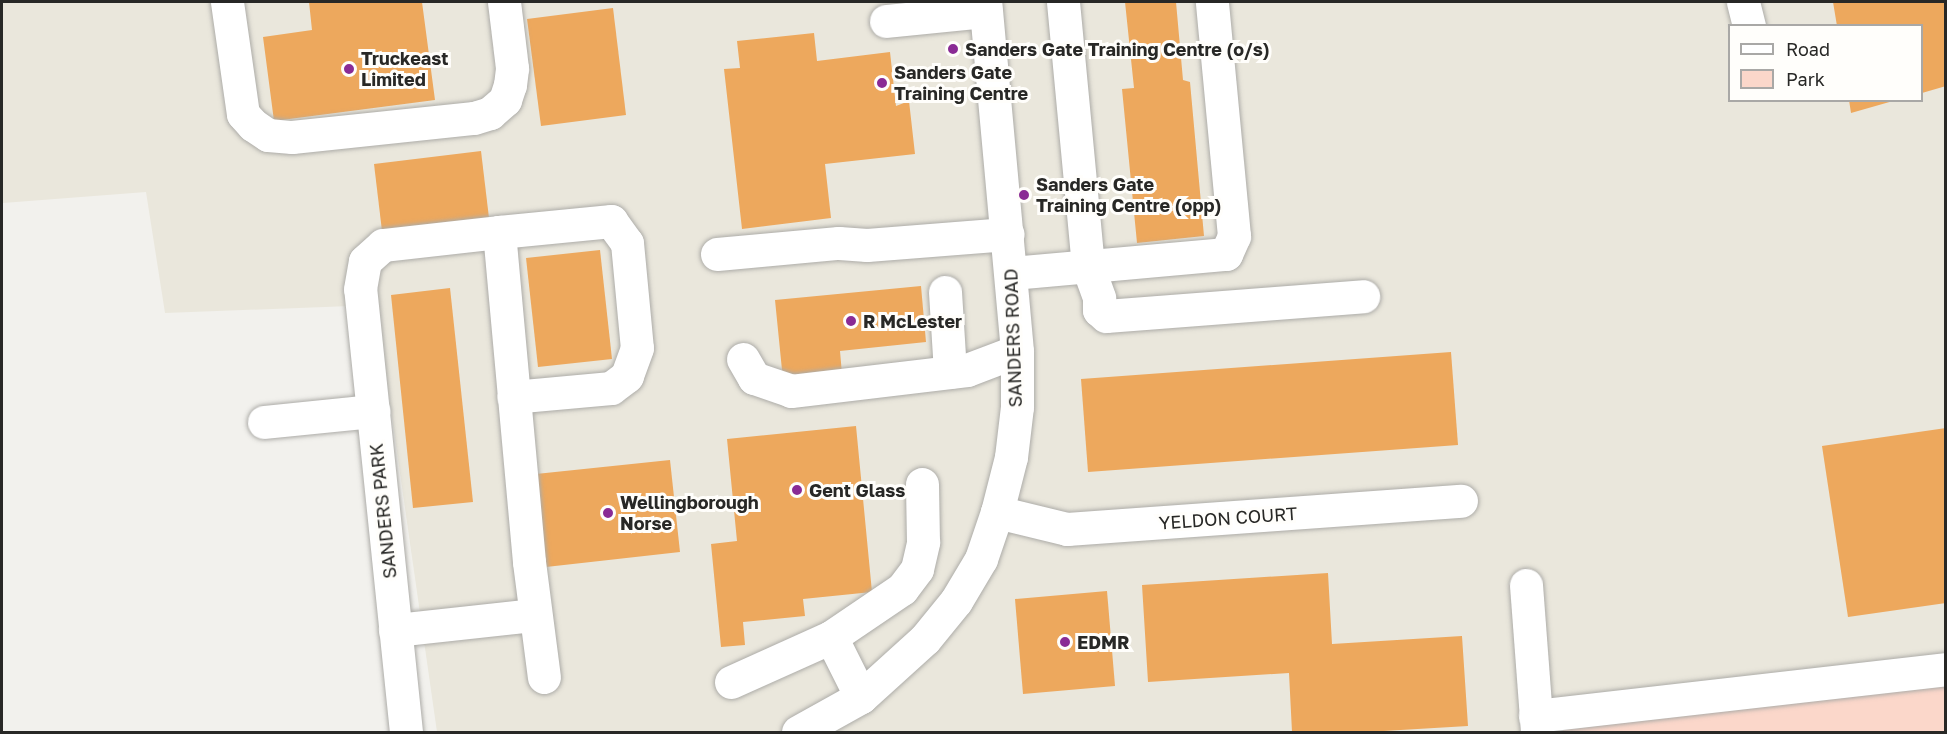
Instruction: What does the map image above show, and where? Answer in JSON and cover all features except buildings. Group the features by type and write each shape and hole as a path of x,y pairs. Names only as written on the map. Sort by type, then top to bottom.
{"street":[{"path":"227,2 243,114 253,125 268,135 292,137 474,118 490,113 505,100 513,68 504,2"},
{"path":"1063,2 1088,267 1099,298 1099,310 1106,315 1363,296"},
{"path":"1012,273 1226,254 1234,236 1212,2"},
{"path":"1743,2 1748,24"},
{"path":"886,21 986,6"},
{"name":"SANDERS ROAD","path":"798,732 861,698 925,639 956,601 981,559 997,512 1011,457 1017,407 1017,351 1012,273 986,6"},
{"name":"SANDERS PARK","path":"406,732 360,289 365,261 383,245 611,221 627,243 637,348 627,376 611,388 513,397"},
{"path":"499,232 534,615 544,677"},
{"path":"717,254 839,243 867,245 1008,234"},
{"path":"945,292 950,372"},
{"path":"743,359 754,378 791,390 968,370 1017,351"},
{"path":"264,422 373,411"},
{"path":"730,682 831,637 902,589 917,569 923,542 922,484"},
{"name":"YELDON COURT","path":"997,512 1067,529 1461,501"},
{"path":"1526,585 1536,724 1946,669"},
{"path":"394,630 534,615"},
{"path":"831,637 861,698"}],"shaded area":[{"path":"2,2 1945,2 1945,684 1539,732 437,732 376,305 165,313 146,192 3,203"}],"green space":[{"path":"1945,684 1945,732 1563,732 1563,730"}],"place":[{"name":"Sanders Gate Training Centre (o/s)","path":"953,49"},
{"name":"Truckeast Limited","path":"349,69"},
{"name":"Sanders Gate Training Centre","path":"882,83"},
{"name":"Sanders Gate Training Centre (opp)","path":"1024,195"},
{"name":"R McLester","path":"851,321"},
{"name":"Gent Glass","path":"797,490"},
{"name":"Wellingborough Norse","path":"608,513"},
{"name":"EDMR","path":"1065,642"}]}
